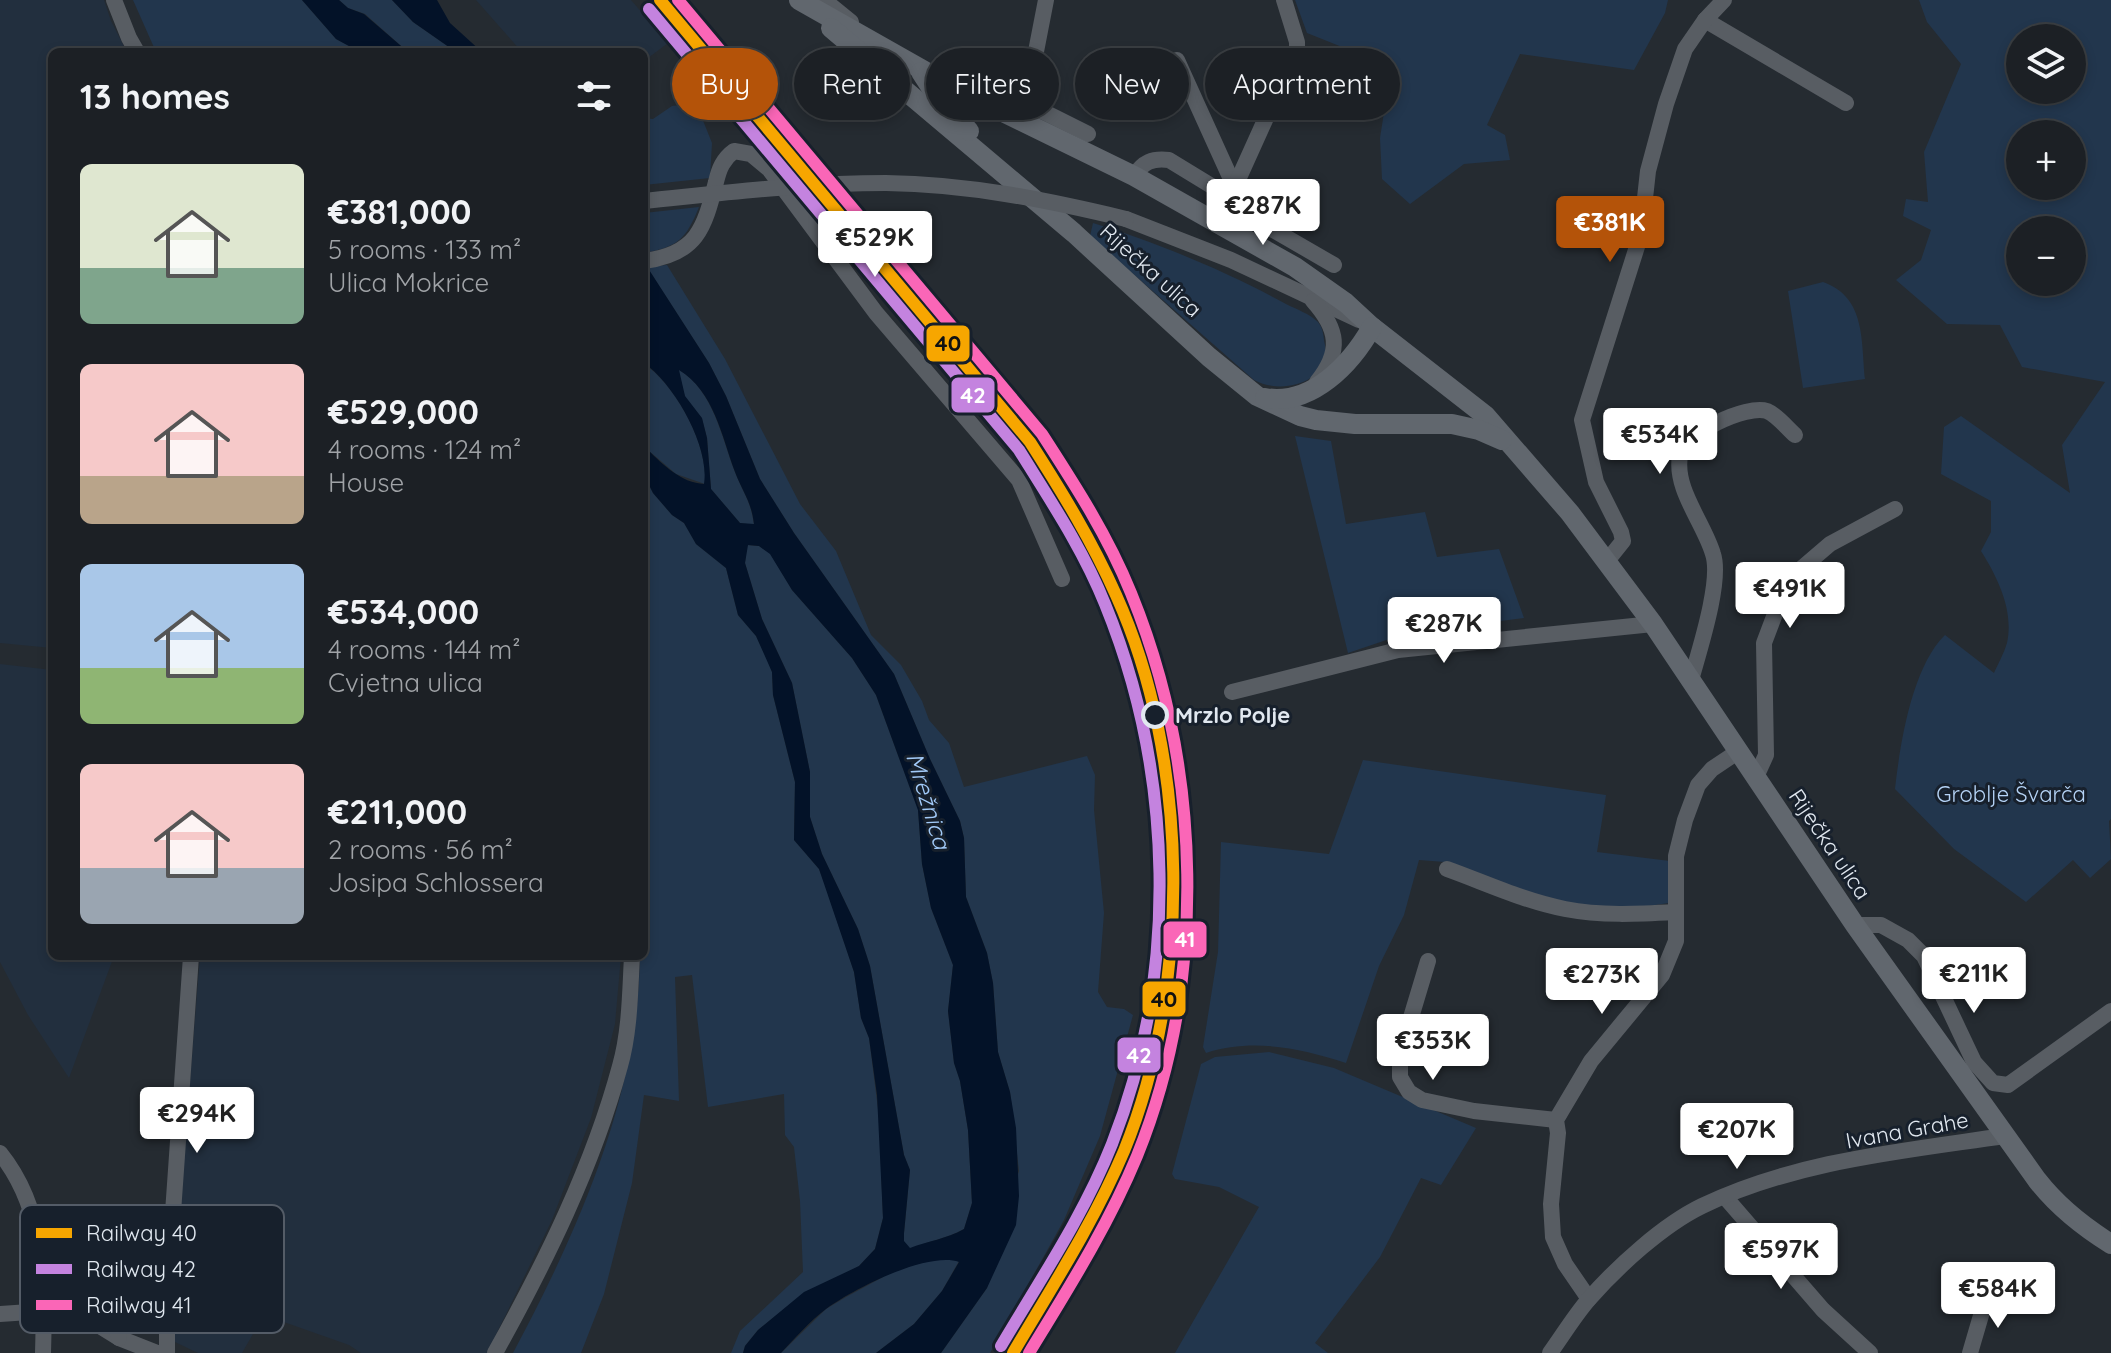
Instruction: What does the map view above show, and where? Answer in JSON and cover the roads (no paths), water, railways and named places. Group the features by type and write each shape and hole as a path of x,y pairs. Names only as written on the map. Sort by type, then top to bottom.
{"main road":[{"name":"Riječka ulica","path":"798,0 883,48"},
{"name":"Riječka ulica","path":"798,0 1008,177 1257,396 1316,420 1355,424 1452,424 1479,430 1501,440 1523,457"},
{"name":"Riječka ulica","path":"910,64 926,72"},
{"path":"919,69 932,89 1008,177"},
{"name":"Riječka ulica","path":"1038,120 1295,267 1346,303 1486,416 1607,561 1653,624 1855,925 2004,1136 2053,1200 2083,1226 2111,1244"},
{"path":"1257,396 1283,399 1329,380 1372,327"}],"street":[{"path":"114,0 135,48"},
{"name":"Riječka ulica","path":"824,0 883,48"},
{"path":"1036,48 1046,0"},
{"path":"1231,192 1297,49 1284,0"},
{"path":"1607,561 1623,541 1596,482 1582,420 1641,234 1648,171 1666,104 1685,49 1705,20 1724,0"},
{"path":"1705,20 1846,103"},
{"path":"1189,89 1231,192 1232,206 1334,265"},
{"path":"1048,120 1088,134"},
{"path":"650,260 677,254 692,243 701,230 719,169 726,157 734,151 751,154 769,169 876,313 1019,480 1062,579"},
{"path":"1134,176 1146,162 1169,160 1231,192"},
{"path":"648,201 763,189 888,183 1015,194 1126,219 1178,237 1372,327"},
{"path":"1309,296 1331,324 1334,345 1328,367 1312,388"},
{"path":"1691,680 1713,587 1715,557 1679,472 1680,454 1686,442 1699,432 1754,410 1768,411 1795,435"},
{"path":"1756,777 1766,755 1764,643 1781,598 1802,568 1830,544 1895,509"},
{"path":"1232,692 1398,650 1653,624"},
{"path":"1589,1299 1565,1264 1553,1237 1551,1204 1558,1133 1556,1120 1591,1061 1662,975 1676,941 1676,856 1698,785 1712,769 1739,751"},
{"path":"1447,869 1564,909 1622,915 1675,912"},
{"path":"1855,925 1881,925 1908,940 1924,956 1974,1062 1993,1083 2008,1085 2111,1011"},
{"path":"174,1205 191,960"},
{"path":"495,1353 532,1286 593,1147 621,1064 632,960"},
{"path":"1428,961 1400,1054 1400,1077 1409,1092 1422,1100 1474,1111 1556,1120"},
{"name":"Ivana Grahe","path":"1550,1353 1589,1299 1648,1242 1700,1207 1783,1174 1914,1149 2004,1136"},
{"path":"0,1153 16,1172 30,1205"},
{"path":"1725,1197 1823,1310 1870,1353"},
{"path":"1970,1353 1987,1295"},
{"path":"0,1314 20,1313"},
{"path":"43,1333 43,1353"},
{"path":"111,1333 157,1353"},
{"path":"118,1333 119,1338"}],"water":[{"path":"302,0 339,0 348,8 364,14 403,48 353,48 336,39"},
{"path":"392,0 437,0 450,23 478,48 450,48 413,22"},
{"name":"Mrežnica","path":"648,268 709,363 760,479 794,533 894,674 960,821 964,838 966,897 987,953 993,983 998,1052 1010,1092 1016,1128 1019,1196 1016,1225 987,1288 941,1353 876,1353 914,1324 942,1291 959,1262 945,1260 891,1274 838,1301 820,1314 781,1353 743,1353 758,1330 804,1292 859,1266 875,1249 883,1218 877,1095 869,1038 861,1018 854,972 819,869 794,840 795,782 773,695 772,672 756,636 738,615 726,568 696,544 684,523 672,515 648,483 648,450 681,477 704,484 704,469 696,435 678,400 648,367","holes":["679,370 691,379 709,402 749,503 754,524 740,523 711,489 707,438 702,418 685,396","748,545 759,546 770,554 792,590 852,658 876,695 918,810 922,864 931,908 953,965 948,1011 954,1063 968,1130 972,1203 964,1229 910,1248 904,1241 910,1170 904,1155 870,966 858,929 822,854 810,817 810,772 792,683 762,619 745,563"]}],"rail line":[{"name":"40","path":"660,0 1030,442 1097,555 1140,659 1158,728 1169,799 1173,872 1171,945 1162,1017 1146,1086 1124,1151 1086,1229 1013,1353"},
{"name":"41","path":"678,0 1042,434 1112,551 1155,660 1172,730 1183,801 1187,874 1185,947 1176,1019 1160,1089 1126,1182 1087,1257 1029,1353"},
{"name":"42","path":"649,9 1019,450 1087,564 1128,669 1145,736 1155,804 1160,873 1157,943 1149,1011 1134,1079 1101,1170 1061,1247 1001,1346"}],"place":[{"name":"Mrzlo Polje","path":"1155,715"}],"park label":[{"name":"Groblje Švarča","path":"2011,794"}]}
